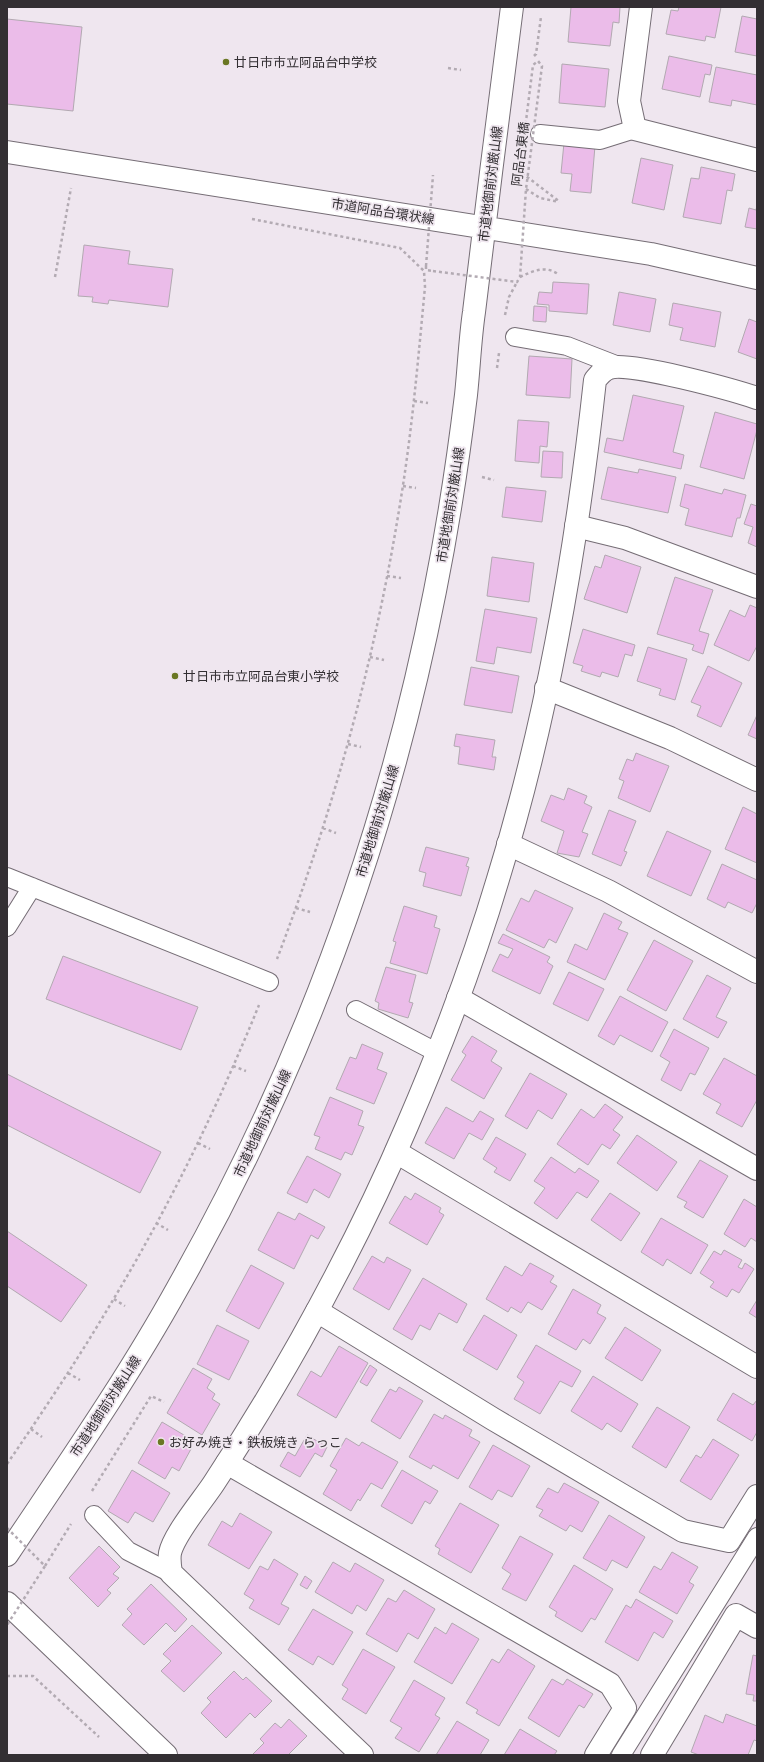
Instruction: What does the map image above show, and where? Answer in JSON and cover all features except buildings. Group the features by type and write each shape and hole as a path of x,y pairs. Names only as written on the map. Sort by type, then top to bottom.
{"street":[{"name":"市道地御前対厳山線","path":"7,1555 95,1425 137,1358 211,1228 283,1079 319,991 354,895 389,783 419,668 436,591 450,514 460,444 484,227 512,7"},
{"path":"635,129 629,101 641,7"},
{"path":"540,134 600,140 635,129 757,160"},
{"name":"市道阿品台環状線","path":"7,152 651,254 757,278"},
{"path":"515,337 567,346 621,367"},
{"path":"170,1573 170,1553 177,1538 227,1463 275,1385 350,1249 396,1152 438,1053 458,998 491,901 508,844 546,688 576,526 595,380 601,372 609,368 640,368 757,398"},
{"path":"576,526 625,538 757,587"},
{"path":"546,688 670,738 757,780"},
{"path":"508,844 614,894 757,972"},
{"path":"7,877 269,982"},
{"path":"7,927 32,887"},
{"path":"458,998 757,1169"},
{"path":"356,1010 438,1053"},
{"path":"396,1152 757,1367"},
{"path":"317,1311 683,1531 729,1541 757,1496"},
{"path":"227,1463 610,1684 625,1708 596,1755"},
{"path":"94,1515 128,1551 170,1573 362,1755"},
{"path":"621,1755 757,1536"},
{"path":"7,1603 166,1755"},
{"path":"652,1755 736,1615 757,1627"}],"path":[{"path":"533,65 541,17"},
{"name":"阿品台東橋","path":"520,277 526,189 542,66 538,61 533,65 521,162 522,173 560,202 540,198 526,189"},
{"path":"448,68 462,70"},
{"path":"7,1464 114,1299 198,1143 234,1066 269,982 323,828 348,744 370,657 387,576 403,486 414,401 425,287 425,270 433,175"},
{"path":"55,277 72,185"},
{"path":"244,218 400,248 425,270 517,282 520,277 542,269 553,270 558,274"},
{"path":"414,401 428,403"},
{"path":"481,477 494,480"},
{"path":"403,486 416,488"},
{"path":"387,576 401,578"},
{"path":"370,657 384,660"},
{"path":"348,744 361,747"},
{"path":"323,828 336,832"},
{"path":"296,908 310,912"},
{"path":"234,1066 246,1071"},
{"path":"198,1143 210,1149"},
{"path":"156,1223 168,1230"},
{"path":"114,1299 126,1306"},
{"path":"68,1372 80,1380"},
{"path":"87,1498 151,1396 164,1402"},
{"path":"31,1429 42,1437"},
{"path":"7,1625 75,1518"},
{"path":"7,1528 45,1566"},
{"path":"7,1676 33,1676 99,1737"}],"place":[{"name":"廿日市市立阿品台中学校","path":"226,62"},
{"name":"廿日市市立阿品台東小学校","path":"175,676"},
{"name":"お好み焼き・鉄板焼き らっこ","path":"161,1442"}]}
